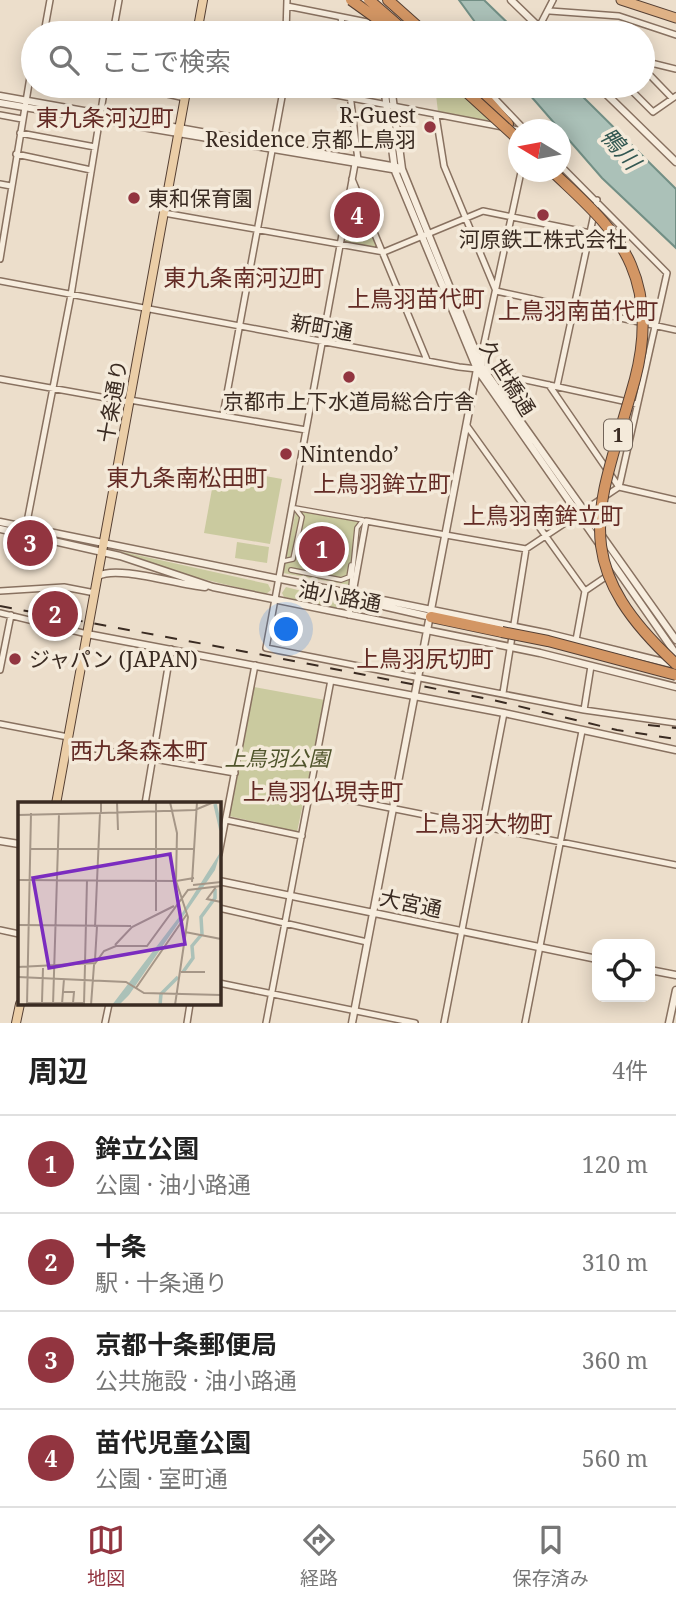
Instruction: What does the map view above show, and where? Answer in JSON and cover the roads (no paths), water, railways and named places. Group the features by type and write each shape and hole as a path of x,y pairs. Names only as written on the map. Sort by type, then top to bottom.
{"highway":[{"path":"351,0 382,21"},
{"path":"362,0 386,21"},
{"path":"368,0 393,21"},
{"path":"388,0 412,21"},
{"path":"622,1 640,3 676,18"},
{"path":"477,98 508,124"},
{"path":"477,98 508,125"},
{"path":"485,98 508,124"},
{"name":"1","path":"564,182 611,231 626,254 637,282 643,311 643,341 637,371 601,494 601,549 608,574 621,598 654,642 676,665"},
{"path":"431,614 676,675"}],"main road":[{"path":"199,21 203,0"},
{"name":"十条通り","path":"56,802 185,99"}],"street":[{"path":"46,21 50,0"},
{"path":"115,21 119,0"},
{"path":"368,0 376,21"},
{"path":"377,0 381,21"},
{"path":"511,0 533,21"},
{"path":"543,21 553,0"},
{"path":"619,16 622,1"},
{"path":"286,21 287,3 362,21"},
{"path":"550,11 619,16 635,21"},
{"path":"341,17 342,21"},
{"path":"655,27 676,34"},
{"path":"655,64 676,69"},
{"path":"639,98 653,112 674,97 655,79"},
{"path":"0,96 25,104"},
{"path":"0,259 26,98"},
{"path":"26,527 71,295 103,98"},
{"path":"181,98 185,99"},
{"path":"223,415 270,147 283,98"},
{"path":"346,98 508,132"},
{"name":"久世橋通","path":"387,98 397,169 480,368 622,567 676,654"},
{"name":"久世橋通","path":"389,107 390,98"},
{"path":"494,98 514,119"},
{"path":"610,98 676,162"},
{"path":"351,99 357,162 266,648 583,710 676,723"},
{"path":"0,103 25,104 397,169"},
{"path":"0,115 22,119"},
{"path":"436,116 444,166 496,291"},
{"path":"20,133 95,147"},
{"path":"16,155 91,170"},
{"path":"571,175 667,273 619,488"},
{"path":"352,179 427,361"},
{"path":"352,1023 467,426 519,182"},
{"path":"0,184 11,186"},
{"path":"557,386 597,200"},
{"path":"164,213 384,252 483,211 590,233"},
{"name":"新町通","path":"0,281 322,343 480,368 637,404"},
{"path":"496,291 676,330"},
{"path":"0,379 306,430"},
{"path":"549,385 619,488"},
{"path":"467,426 585,591 576,640"},
{"path":"349,615 366,521 526,549 619,488 676,500"},
{"path":"352,561 349,577 341,580 290,573 287,562 300,534 302,517 295,508 363,520 357,528 352,561 352,594"},
{"name":"油小路通","path":"0,522 103,547 214,587 510,647 676,687"},
{"name":"油小路通","path":"0,529 277,579 431,614"},
{"path":"503,694 526,549"},
{"path":"585,591 622,567"},
{"path":"98,576 110,571 182,586 214,587"},
{"path":"0,591 64,587 95,593"},
{"path":"0,613 87,634 504,713 676,750"},
{"name":"久世橋通","path":"653,613 676,640"},
{"path":"431,614 513,626 676,665"},
{"path":"0,670 11,615"},
{"path":"583,710 590,643"},
{"path":"145,802 170,649"},
{"path":"220,846 255,665"},
{"path":"266,1023 331,680"},
{"path":"444,1023 504,713"},
{"path":"0,724 68,741 235,772"},
{"path":"525,1023 582,731"},
{"path":"310,792 676,865"},
{"path":"223,821 302,836"},
{"path":"0,841 18,844"},
{"name":"大宮通","path":"220,881 592,958"},
{"path":"220,908 367,942"},
{"path":"0,930 18,934"},
{"path":"655,971 676,975"},
{"path":"220,983 415,1023"},
{"path":"669,1023 676,990"}],"water":[{"path":"459,0 484,0 506,21 474,21"},
{"name":"鴨川","path":"532,98 584,98 676,189 676,248 602,178 571,142 571,119 551,119"}],"railway":[{"path":"0,606 493,700 617,730 676,739"},
{"path":"648,725 676,728"}],"place":[{"name":"R-Guest Residence 京都上鳥羽","path":"430,127"},
{"name":"東和保育園","path":"134,198"},
{"name":"苗代児童公園","path":"357,215"},
{"name":"河原鉄工株式会社","path":"543,215"},
{"name":"京都市上下水道局総合庁舎","path":"349,377"},
{"name":"Nintendo’","path":"286,454"},
{"name":"京都十条郵便局","path":"30,543"},
{"name":"鉾立公園","path":"322,549"},
{"name":"十条","path":"55,614"},
{"name":"ジャパン (JAPAN)","path":"15,659"}],"district":[{"name":"東九条河辺町","path":"105,117"},
{"name":"東九条南河辺町","path":"244,277"},
{"name":"上鳥羽苗代町","path":"416,298"},
{"name":"上鳥羽南苗代町","path":"578,310"},
{"name":"東九条南松田町","path":"187,477"},
{"name":"上鳥羽鉾立町","path":"382,483"},
{"name":"上鳥羽南鉾立町","path":"543,515"},
{"name":"上鳥羽尻切町","path":"425,658"},
{"name":"西九条森本町","path":"139,750"},
{"name":"上鳥羽仏現寺町","path":"323,791"},
{"name":"上鳥羽大物町","path":"484,823"}],"park label":[{"name":"上鳥羽公園","path":"277,758"}]}
